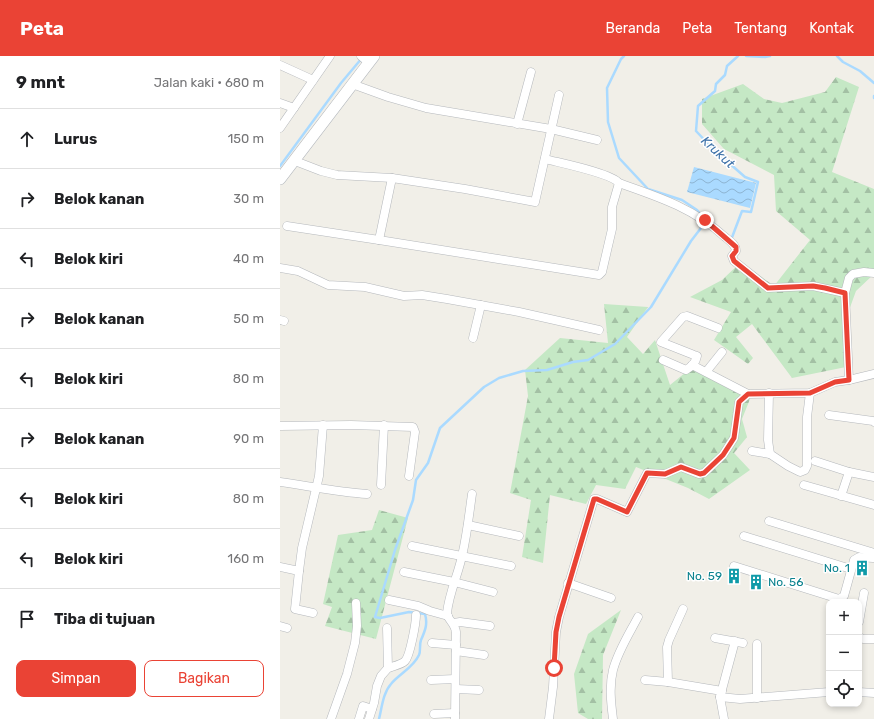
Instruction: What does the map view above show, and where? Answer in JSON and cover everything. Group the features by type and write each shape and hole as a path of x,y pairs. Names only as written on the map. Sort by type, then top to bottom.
{"main road":[{"path":"280,179 352,84 368,59"}],"street":[{"path":"280,128 330,56"},
{"path":"280,65 313,80"},
{"path":"517,124 531,72"},
{"path":"352,84 388,98 426,108 551,129 597,140"},
{"path":"295,161 321,171 337,175 392,178 465,188 535,202 546,159 559,95"},
{"path":"280,103 294,108"},
{"path":"546,159 615,179 619,183 664,199 705,220 736,247 736,251 732,256 734,261 768,288 813,286 845,293"},
{"path":"379,240 392,178"},
{"path":"287,226 599,275 602,272 612,230 612,208 619,183"},
{"path":"280,268 298,272 328,285 365,288 404,296 422,295 481,305 599,330"},
{"path":"849,380 845,293 849,278 853,274 864,272 874,273"},
{"path":"473,338 481,305"},
{"path":"663,360 686,370 692,365 697,356 660,345 683,317 686,316 718,328"},
{"path":"706,372 722,352"},
{"path":"692,365 748,394 810,393 835,382 874,374"},
{"path":"769,393 768,440 770,454"},
{"path":"752,451 770,454 800,472 805,470 807,461 807,418 810,393"},
{"path":"548,719 553,687 556,632 568,583 594,499 627,512 647,473 665,474 681,467 700,474 704,473 723,455 734,439 739,402 748,394"},
{"path":"829,415 874,422"},
{"path":"313,613 295,609 302,548 320,476 323,425"},
{"path":"381,485 384,425"},
{"path":"280,426 384,425 413,427 415,429 409,476"},
{"path":"815,462 849,472 874,477"},
{"path":"841,496 849,472"},
{"path":"280,482 349,493 367,494"},
{"path":"804,485 874,505"},
{"path":"448,616 454,582 462,556 472,494"},
{"path":"769,521 874,553"},
{"path":"468,525 519,536"},
{"path":"744,536 851,569"},
{"path":"412,546 511,566"},
{"path":"734,566 839,600 844,596 851,569 856,558 874,557"},
{"path":"280,567 299,571"},
{"path":"404,572 454,582 493,592"},
{"path":"568,583 611,598"},
{"path":"862,605 864,593"},
{"path":"389,600 418,606 448,616 454,623 456,629 455,716 434,714"},
{"path":"331,719 347,674 357,637 356,603"},
{"path":"668,682 667,647 682,609"},
{"path":"368,719 381,676 388,668 402,663 409,656 416,624 416,615"},
{"path":"613,719 611,704 613,670 624,643 638,617"},
{"path":"454,623 460,622 490,626"},
{"path":"388,628 388,668"},
{"path":"715,638 739,642 721,694 724,719"},
{"path":"862,638 874,640"},
{"path":"432,643 484,655"},
{"path":"757,644 757,698"},
{"path":"431,680 455,679"},
{"path":"645,680 668,682 740,699 826,692"},
{"path":"456,688 480,690"},
{"path":"862,692 874,693"},
{"path":"359,719 363,706 372,709"}],"green space":[{"path":"836,77 859,87 832,172 874,189 874,274 856,291 844,324 846,367 792,378 752,324 736,337 753,358 748,364 714,340 731,312 690,297 722,280 741,262 774,286 810,240 776,211 774,175 724,149 702,124 702,99 743,84 764,99 782,103 825,92"},
{"path":"604,304 648,307 627,337 643,354 655,340 670,385 691,368 750,399 742,419 747,437 734,453 750,470 709,499 688,488 636,467 625,489 596,485 586,504 550,495 543,563 522,557 531,500 510,493 528,396 525,370 560,338 608,343"},
{"path":"379,510 408,518 376,639 325,626 332,607 323,604 338,535 372,530"},
{"path":"621,610 603,655 602,719 588,719 578,713 574,674 588,634"}],"water":[{"path":"694,167 756,183 750,208 687,192"}],"waterway":[{"path":"624,56 621,59 607,88 608,122 619,158 648,189 682,200 697,210 700,214"},
{"name":"Krukut","path":"731,240 742,211 751,212 758,182 745,177 713,149 696,131 698,106 715,91 716,84 725,75 727,66 738,56"},
{"name":"Krukut","path":"746,56 770,56"},
{"name":"Krukut","path":"837,56 843,62 860,71 874,83"},
{"path":"280,166 341,83 362,58"},
{"path":"379,719 383,700 388,688 394,680 413,664 419,655 420,642 426,627 425,614 409,612 380,618 375,617 395,550 413,500 416,480 428,463 440,428 484,387 499,378 523,371 547,370 573,362 588,360 615,344 651,307 691,241 701,228 702,220"}],"place":[{"name":"No. 1","path":"862,568"},
{"name":"No. 59","path":"734,576"},
{"name":"No. 56","path":"756,582"}],"route":[{"path":"554,668 556,632 559,617 595,498 627,512 647,473 662,475 679,467 700,474 704,473 723,455 734,439 739,402 748,394 810,393 835,382 849,380 845,293 813,286 773,289 764,286 756,277 734,261 732,256 736,251 736,247 705,220"}]}
